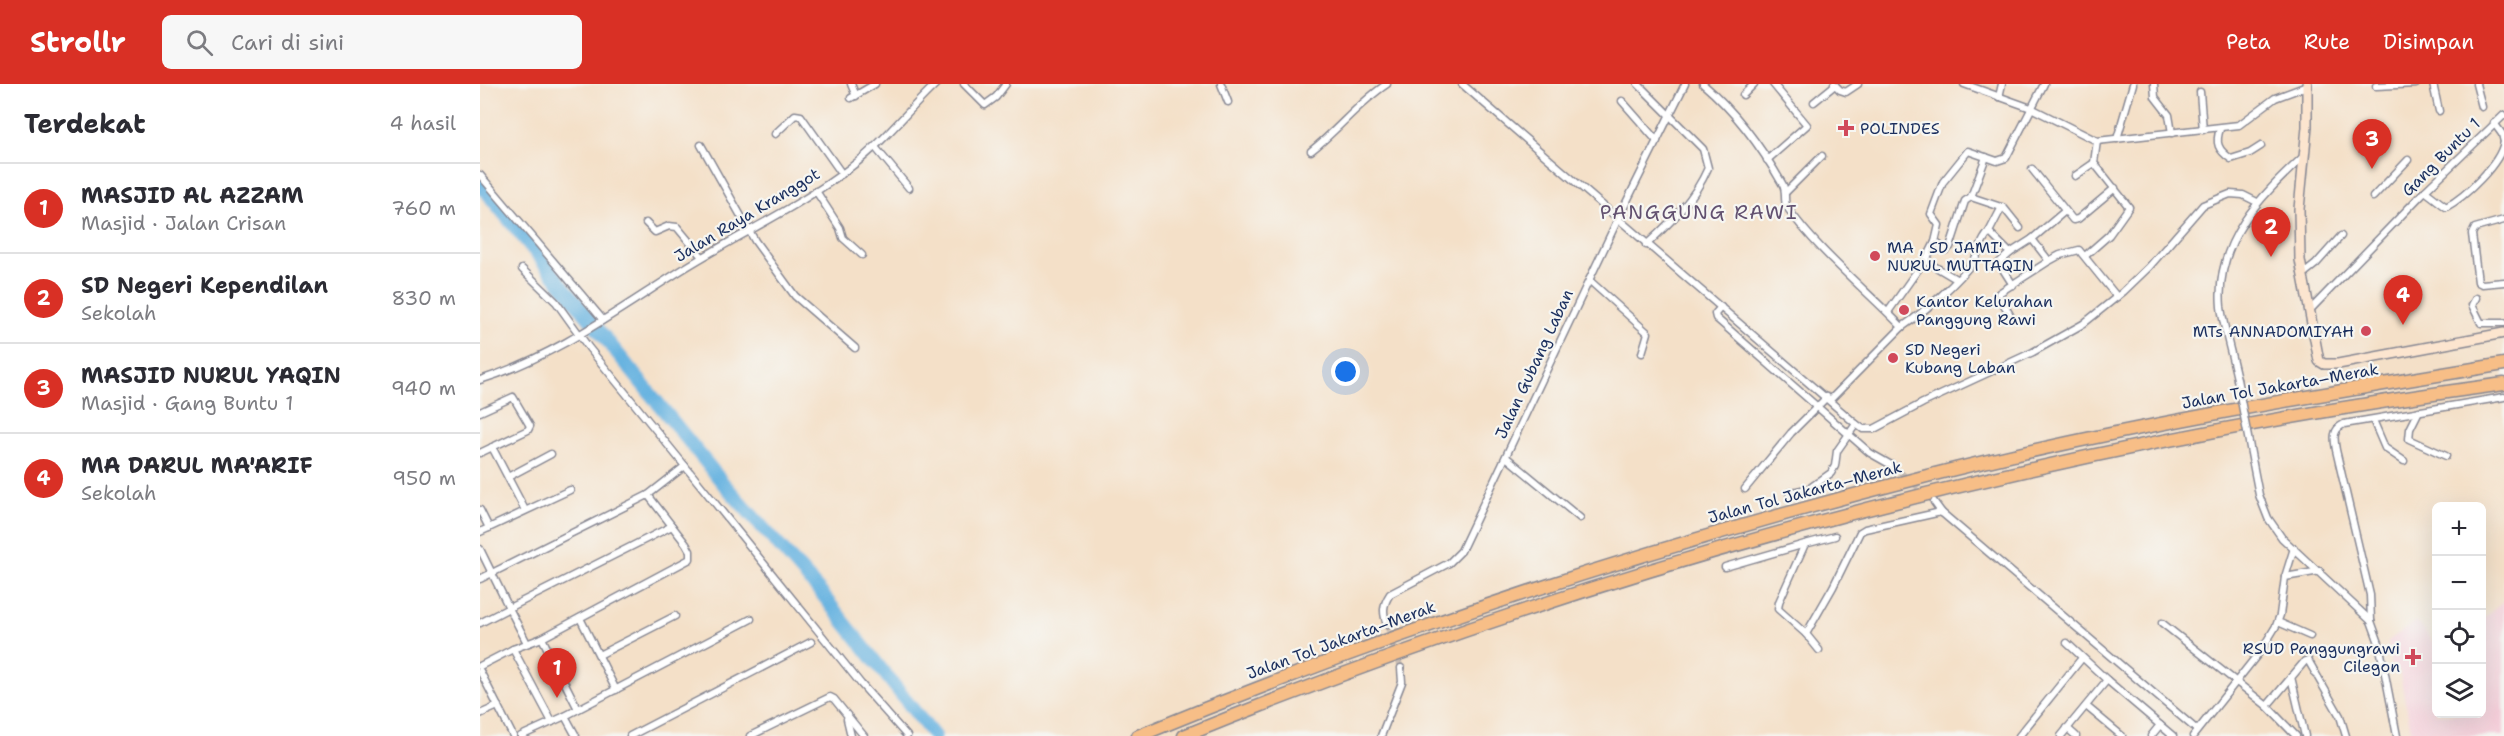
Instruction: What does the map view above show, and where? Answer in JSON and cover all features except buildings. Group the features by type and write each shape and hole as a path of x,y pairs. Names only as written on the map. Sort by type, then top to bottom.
{"highway":[{"name":"Jalan Tol Jakarta–Merak","path":"1138,736 1257,687 1417,628 1612,564 1805,508 1925,476 2087,439 2236,409 2504,364"},
{"name":"Jalan Tol Jakarta–Merak","path":"1184,736 1375,662 1561,598 1790,530 1944,489 2252,422 2382,400 2504,384"}],"street":[{"path":"851,84 854,97 875,84"},
{"name":"Jalan Raya Kranggot","path":"480,380 514,369 580,335 702,257 788,211 842,174 875,147 936,84"},
{"path":"964,84 985,105 996,97 1006,84"},
{"path":"1221,84 1228,102"},
{"path":"1311,151 1336,131 1367,97 1387,84"},
{"path":"1462,84 1721,307 1852,430 1878,459 1893,466"},
{"path":"1638,84 1703,149 1708,168 1673,221 1646,244"},
{"name":"Jalan Gubang Laban","path":"1387,625 1384,603 1390,594 1449,563 1461,551 1618,219 1685,84"},
{"path":"1703,84 1735,116 1767,160 1785,190 1787,207 1826,251 1902,327"},
{"path":"1743,95 1754,84"},
{"path":"1767,160 1807,125 1773,84"},
{"path":"1814,102 1834,85 1846,92 1858,84"},
{"path":"1964,84 2031,108 2097,141 2220,129 2244,123 2275,98 2307,85 2307,127 2299,209 2300,260 2318,359 2324,364 2504,333"},
{"path":"1999,97 2002,84"},
{"path":"1887,312 1935,242 1939,225 1931,214 1943,182 1967,152 1997,161 2006,158 2044,84"},
{"path":"2117,139 2133,84"},
{"path":"2154,84 2155,97 2169,115 2172,133"},
{"path":"2376,86 2416,84"},
{"path":"2433,84 2439,111"},
{"path":"2476,84 2482,107"},
{"path":"2200,92 2202,130"},
{"path":"1622,101 1657,141"},
{"path":"775,134 795,115 801,116 842,174"},
{"name":"Gang Buntu 1","path":"2309,311 2397,219 2504,115"},
{"path":"2425,191 2446,207 2456,201 2495,163 2503,150 2504,142 2502,134 2494,123"},
{"path":"2220,129 2218,146 2222,153 2231,159 2250,153 2261,146"},
{"path":"2085,256 2109,235 2129,207 2094,163 2097,141"},
{"path":"701,145 750,231 795,296 855,348"},
{"path":"875,147 909,188"},
{"path":"2304,155 2257,202 2240,226 2226,260 2221,307 2259,495 2268,518 2282,538 2372,621"},
{"path":"1785,190 1822,156"},
{"path":"1935,242 1946,250 1949,249 1965,201 1971,197 1986,157"},
{"path":"2373,197 2408,160"},
{"path":"2075,176 2094,163"},
{"path":"2032,169 2065,211 2075,220 2115,188"},
{"path":"480,175 601,321"},
{"path":"816,191 840,228 843,238 862,255"},
{"path":"1721,307 1716,318 1823,402 1852,430 1874,429 1923,403 2033,352 2083,324 2149,267 2203,205 2230,194 2243,195 2257,202"},
{"path":"1971,197 2002,207 2020,228"},
{"path":"1744,489 1791,433 1902,327 1937,299 1974,260 1981,242 2002,207"},
{"path":"2013,285 1999,263 2065,211"},
{"path":"2504,220 2475,228 2472,234 2478,282 2482,284 2504,282"},
{"path":"646,223 655,232 669,226 677,227 702,257"},
{"path":"1989,232 2010,253"},
{"path":"2302,275 2316,264 2341,236"},
{"path":"2032,239 2049,261"},
{"path":"2010,315 1999,295 2049,261 2075,250 2085,256 2117,297"},
{"path":"1924,260 1956,279"},
{"path":"522,269 549,294 855,677 907,736"},
{"path":"1589,280 1648,333 1642,354"},
{"path":"2476,298 2472,305 2481,323 2504,323"},
{"path":"480,412 513,397 530,426 528,430 480,453"},
{"path":"2397,736 2379,643 2372,621 2370,595 2334,439 2338,427 2344,424 2504,397"},
{"path":"2419,411 2410,429 2409,439 2446,456"},
{"path":"2373,420 2385,448 2404,461"},
{"path":"1788,493 1810,488 1831,473 1838,452 1852,430"},
{"path":"492,447 525,510"},
{"path":"508,477 551,454"},
{"path":"1506,457 1580,518"},
{"path":"480,579 648,495 685,466"},
{"path":"480,532 570,490"},
{"path":"513,736 480,668 513,649 542,638 690,560 691,555 686,544 648,495"},
{"path":"1934,501 1942,513 2198,729 2262,649 2278,622 2285,577 2294,548"},
{"path":"480,510 489,528"},
{"path":"1806,634 1862,530 1942,513"},
{"path":"480,623 672,526"},
{"path":"1725,567 1835,536"},
{"path":"1805,544 1778,608 1806,634 1819,650"},
{"path":"480,549 527,643"},
{"path":"2285,577 2320,571"},
{"path":"599,655 675,616"},
{"path":"580,618 616,690"},
{"path":"521,736 565,716 752,619"},
{"path":"2278,622 2310,636"},
{"path":"2162,623 2267,706 2296,736"},
{"path":"542,638 578,709"},
{"path":"630,736 812,642"},
{"path":"2067,644 2173,736"},
{"path":"513,649 552,722"},
{"path":"2021,736 2082,658"},
{"path":"2267,706 2305,661 2310,662 2340,716 2346,736"},
{"path":"1381,736 1402,682 1401,668"},
{"path":"2291,677 2305,736"},
{"path":"2061,736 2107,681"},
{"path":"750,736 825,697 834,699 864,736"},
{"path":"480,714 498,706"},
{"path":"2086,706 2122,736"},
{"path":"565,716 576,736"},
{"path":"846,716 851,736"},
{"path":"2151,736 2160,724"},
{"path":"2067,728 2076,736"}],"shaded area":[{"name":"RSUD Panggungrawi Cilegon","path":"2504,601 2504,736 2412,736 2399,670 2391,669 2388,641 2417,621 2432,641 2432,718 2486,718 2486,617"}],"waterway":[{"path":"480,184 722,482 822,594 934,736"}],"tunnel":[{"path":"1893,466 1927,495"},
{"path":"1387,625 1401,668"}],"place":[{"name":"POLINDES","path":"1846,128"},
{"name":"MASJID NURUL YAQIN","path":"2372,169"},
{"name":"MA , SD JAMI' NURUL MUTTAQIN","path":"1875,256"},
{"name":"SD Negeri Kependilan","path":"2271,257"},
{"name":"Kantor Kelurahan Panggung Rawi","path":"1904,310"},
{"name":"MA DARUL MA'ARIF","path":"2403,325"},
{"name":"MTs ANNADOMIYAH","path":"2366,331"},
{"name":"SD Negeri Kubang Laban","path":"1893,358"},
{"name":"RSUD Panggungrawi Cilegon","path":"2413,657"},
{"name":"MASJID AL AZZAM","path":"557,698"}],"district":[{"name":"PANGGUNG RAWI","path":"1699,212"}]}
